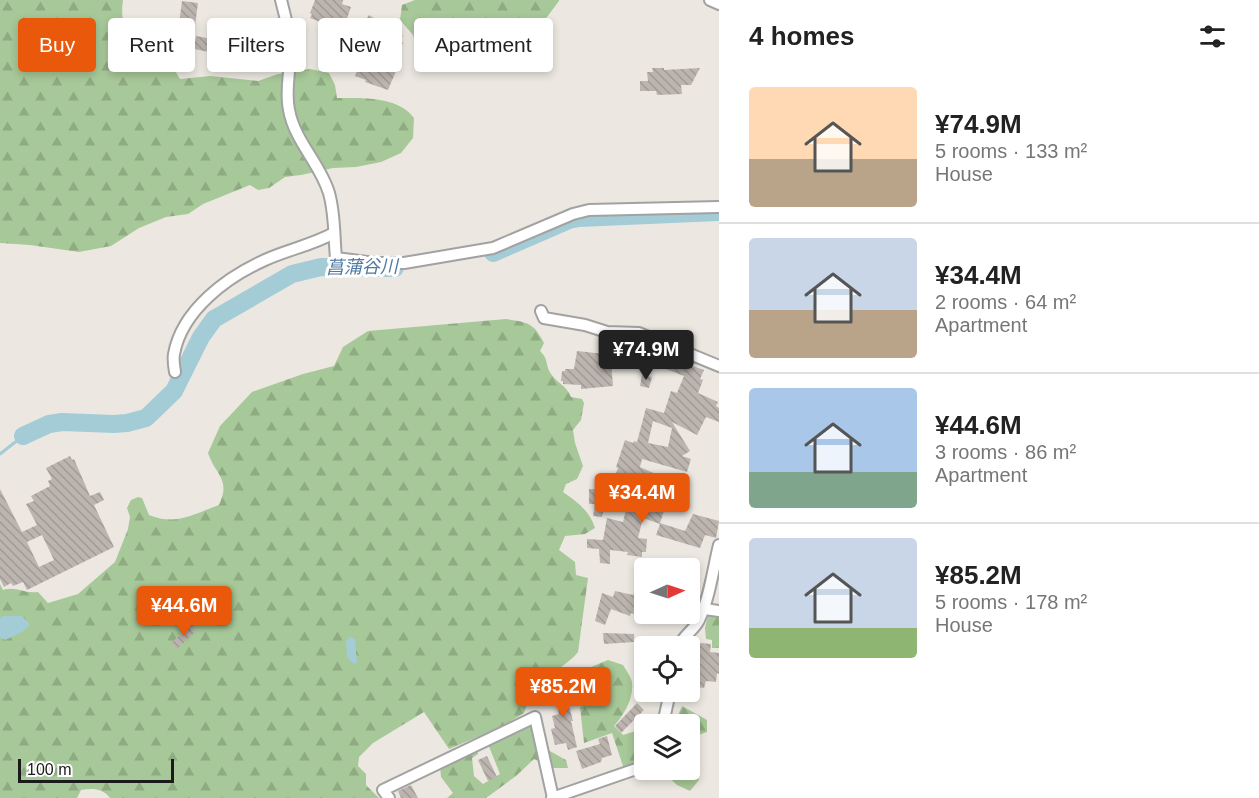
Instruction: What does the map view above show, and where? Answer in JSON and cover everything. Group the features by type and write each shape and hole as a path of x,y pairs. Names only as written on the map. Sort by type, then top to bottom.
{"street":[{"path":"281,0 288,26 290,55 286,96 289,111 300,141 310,154 329,194 336,258 375,263 404,263 493,248 566,217 589,210 719,207"},
{"path":"710,0 719,4"},
{"path":"175,372 173,356 180,335 191,316 213,293 264,260 334,233"},
{"path":"541,311 544,318 585,325 606,332 639,333 719,366"},
{"path":"686,636 696,627 705,609 719,544"},
{"path":"705,609 719,611"},
{"path":"389,798 383,790 535,717 552,798 634,770"}],"green space":[{"path":"0,0 123,0 123,18 108,18 108,72 176,72 180,79 210,76 258,81 278,74 306,72 306,70 310,69 329,73 335,85 337,98 389,102 407,111 414,118 413,138 401,153 381,162 285,177 269,188 258,190 250,185 203,204 188,214 166,217 139,228 111,246 79,252 0,243"},
{"path":"415,0 559,0 546,18 414,18 414,39 400,18 402,5"},
{"path":"506,319 525,323 537,331 544,343 540,351 545,357 551,374 571,397 582,399 584,403 581,420 573,430 583,466 577,479 566,484 563,492 586,512 595,528 585,534 565,536 559,550 575,562 576,575 588,578 578,652 555,671 528,682 523,697 527,704 524,713 501,727 449,749 424,712 373,743 359,757 358,766 366,774 366,785 379,798 110,798 101,791 89,789 81,790 77,798 0,798 0,584 3,590 38,592 48,603 78,594 115,562 128,529 130,517 127,508 131,500 142,498 149,515 168,519 193,515 219,505 223,483 208,453 220,426 252,392 334,366 343,347 368,331"},
{"path":"709,612 719,615 719,648 712,648 712,640 706,639 705,628"},
{"path":"608,660 623,665 632,682 630,700 614,726 623,735 634,732 634,765 624,769 612,733 584,743 580,707 590,704 584,691 584,673 591,667"},
{"path":"682,706 696,714 678,714"},
{"path":"700,716 707,720 707,732 700,734"},
{"path":"532,724 539,745 566,760 568,768 554,768 534,759 516,776 486,798 447,798 453,793 441,777 440,765 477,748 478,754 472,758 474,776 483,784 500,774 488,744"},
{"path":"672,780 699,780 690,791"}],"water":[{"path":"22,616 29,626 5,640 0,637 0,618"},
{"path":"350,637 355,639 357,663 354,664 347,657 346,641"}],"building":[{"path":"315,0 343,0 342,4 351,7 347,18 318,18 318,21 310,18 312,14 310,13"},
{"path":"182,1 198,3 195,26 195,18 180,18"},
{"path":"196,36 207,38 207,52 195,49"},
{"path":"652,68 664,68 664,70 700,68 691,85 681,85 682,94 657,95 656,91 640,91 640,81 648,81 647,72 653,72"},
{"path":"356,72 396,72 388,90 355,76"},
{"path":"577,351 605,354 604,361 611,362 613,386 581,389 581,385 563,384 562,371 574,369"},
{"path":"670,358 704,370 698,393 718,402 716,406 719,408 719,422 706,417 697,435 672,422 690,451 682,456 691,459 687,472 642,459 640,467 682,486 677,496 661,488 660,490 615,476 625,440 637,442 646,408 664,413 671,391 677,393 684,376 666,369","holes":["653,421 672,428 668,447 648,443"]},
{"path":"642,375 652,377 649,388 640,386"},
{"path":"70,456 72,460 74,459 90,496 100,492 104,500 94,505 114,547 27,590 23,582 13,586 11,583 4,587 0,579 0,489 22,532 37,525 26,504 34,501 31,496 50,486 48,481 52,479 46,468","holes":["42,535 54,560 39,567 27,542"]},
{"path":"589,489 660,491 655,504 665,508 660,523 685,531 693,514 719,521 716,538 705,535 700,548 656,535 660,524 643,518 638,538 647,539 646,552 642,552 642,557 627,555 628,552 610,550 610,564 600,563 599,549 587,548 587,539 603,540 607,518 623,522 628,502 606,497 602,517 593,516 595,504 589,504"},
{"path":"615,591 633,595 634,593 634,614 631,613 630,616 611,609 605,625 595,621 602,593 613,597"},
{"path":"191,625 196,631 177,649 171,643"},
{"path":"603,633 634,634 634,642 604,644"},
{"path":"700,643 711,644 710,652 719,653 719,674 717,673 716,682 706,681 704,688 700,687"},
{"path":"565,680 577,747 568,750 566,743 555,745 551,729 555,728 552,716 559,714 553,683"},
{"path":"637,703 644,710 640,714 634,714 634,720 621,733 615,726"},
{"path":"607,736 612,755 582,769 576,751 600,744 598,739"},
{"path":"487,756 497,777 488,781 478,760"},
{"path":"411,785 418,798 401,798 398,791"}],"waterway":[{"name":"菖蒲谷川","path":"493,253 569,220 579,218 719,212"},
{"name":"菖蒲谷川","path":"23,436 49,424 62,422 114,424 146,418 174,391 201,337 214,319 292,274 321,267 395,268"},
{"name":"菖蒲谷川","path":"0,454 23,436"}]}
